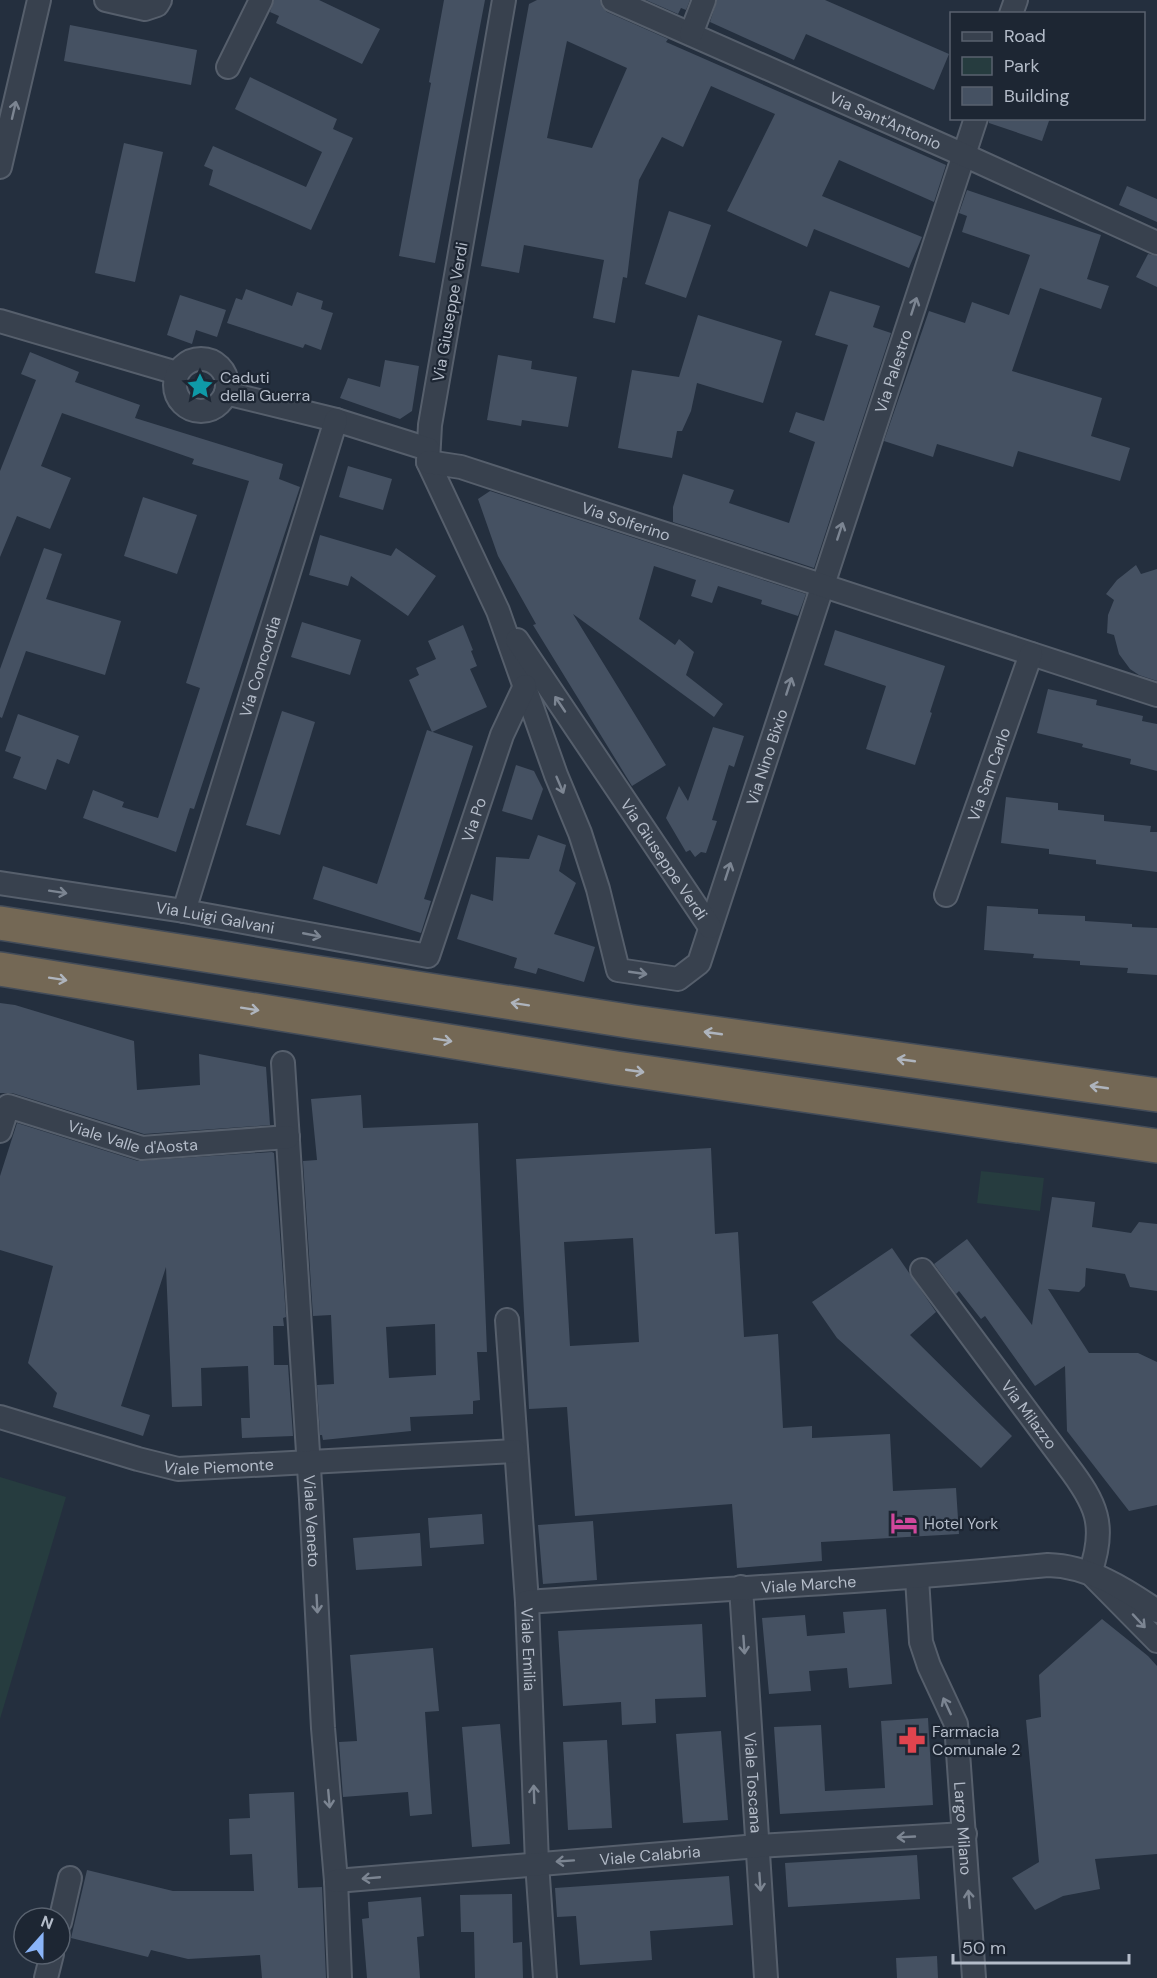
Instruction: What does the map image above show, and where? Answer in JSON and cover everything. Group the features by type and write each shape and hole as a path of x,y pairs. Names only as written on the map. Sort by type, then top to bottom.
{"highway":[{"path":"0,923 634,1022 1157,1095"},
{"path":"0,969 616,1068 1157,1146"}],"street":[{"path":"0,167 39,0"},
{"path":"106,0 145,9 157,5 160,0"},
{"path":"228,67 261,0"},
{"name":"Via Giuseppe Verdi","path":"498,611 710,927 699,963 678,979 618,970 598,889 580,833 556,776 498,611 428,456 432,413 504,0"},
{"name":"Via Sant'Antonio","path":"613,0 964,154 1157,243"},
{"path":"691,34 704,0"},
{"name":"Via Palestro","path":"822,587 975,120"},
{"path":"0,321 82,343 177,373"},
{"path":"198,359 214,362 225,376 226,393 222,400 208,411 191,410 178,399 174,382 177,373 189,361 198,359"},
{"name":"Via Solferino","path":"226,393 336,420 428,456 822,587"},
{"name":"Via Concordia","path":"184,911 336,420"},
{"path":"822,587 1157,695"},
{"name":"Via Nino Bixio","path":"710,927 822,587"},
{"name":"Via San Carlo","path":"946,896 1031,654"},
{"name":"Via Po","path":"428,956 502,735 525,686"},
{"path":"496,754 516,735 524,733 545,744"},
{"name":"Via Luigi Galvani","path":"0,883 184,911 428,956"},
{"name":"Viale Veneto","path":"283,1063 324,1728 336,1881 340,1978"},
{"name":"Viale Valle d'Aosta","path":"0,1131 8,1106 142,1148 288,1137"},
{"name":"Via Milazzo","path":"922,1270 1067,1464 1088,1496 1097,1518 1098,1531 1097,1549 1090,1573"},
{"name":"Viale Emilia","path":"507,1320 527,1602 537,1863 545,1978"},
{"name":"Viale Piemonte","path":"0,1417 138,1459 178,1468 515,1451"},
{"name":"Viale Marche","path":"527,1602 741,1587 917,1578 1048,1565 1066,1566 1090,1573 1157,1611"},
{"path":"1090,1573 1157,1641"},
{"name":"Largo Milano","path":"917,1578 921,1642 929,1666 956,1724 974,1978"},
{"name":"Viale Toscana","path":"741,1587 766,1978"},
{"name":"Viale Calabria","path":"336,1881 758,1846 965,1834"},
{"path":"64,1906 70,1878"}],"green space":[{"path":"981,1171 1044,1178 1040,1211 977,1203"},
{"path":"0,1477 66,1497 0,1719"}],"building":[{"path":"274,0 319,0 380,29 362,64 276,23 279,16 270,12"},
{"path":"444,0 485,0 435,263 399,256"},
{"path":"537,0 600,0 607,12 668,39 666,42 946,165 934,202 839,160 822,196 922,237 909,268 814,229 807,247 727,211 775,114 711,86 683,147 662,137 639,180 627,278 623,277 615,323 593,318 604,260 524,245 519,273 481,266 529,4","holes":["567,41 627,68 592,148 547,138"]},
{"path":"646,0 690,0 686,10 681,8 678,14"},
{"path":"717,0 825,0 949,54 934,90 806,34 794,60 710,22"},
{"path":"70,25 197,50 191,85 64,61"},
{"path":"250,77 337,119 333,129 353,138 311,230 209,185 213,170 204,166 213,146 306,187 322,152 235,109"},
{"path":"989,120 1049,120 1042,141 989,123"},
{"path":"124,143 163,152 135,282 95,273"},
{"path":"1127,186 1157,199 1157,222 1119,205"},
{"path":"967,190 1101,235 1087,279 1109,286 1101,309 1040,288 1012,371 1102,398 1091,436 1130,448 1120,481 1018,451 1013,467 937,444 933,457 884,441 929,311 965,323 972,302 1009,315 1030,255 962,232 967,216 959,213"},
{"path":"669,211 711,225 686,298 645,284"},
{"path":"1148,254 1157,256 1157,287 1136,277"},
{"path":"246,289 292,306 297,292 323,301 321,309 333,313 321,350 305,344 303,348 227,323 236,298 242,300"},
{"path":"830,291 880,306 873,327 891,333 814,568 673,522 673,507 683,474 734,490 729,503 789,523 815,442 789,432 796,412 824,421 848,345 815,335"},
{"path":"180,295 226,310 217,337 196,330 192,344 167,335"},
{"path":"698,315 782,341 763,403 697,383 691,411 682,431 677,431 672,458 618,448 632,370 679,377"},
{"path":"30,352 79,372 75,382 140,405 135,418 283,464 279,479 300,487 194,809 190,808 176,852 83,818 93,790 124,802 122,807 158,818 200,688 186,683 249,481 192,464 194,459 62,413 41,466 71,478 50,529 17,516 0,557 0,471 36,380 21,374"},
{"path":"498,355 532,361 531,369 577,377 568,427 522,420 521,426 487,420"},
{"path":"385,360 419,366 412,411 400,419 340,398 348,378 380,387"},
{"path":"348,466 392,479 383,510 339,497"},
{"path":"490,491 806,594 798,616 761,604 762,600 718,586 712,603 691,596 696,580 654,566 639,619 675,645 679,639 694,652 686,675 723,704 714,717 573,614 666,765 632,786 533,625 536,624 498,556 478,499"},
{"path":"143,497 197,515 177,574 124,556"},
{"path":"320,535 391,556 396,548 436,576 408,616 351,576 348,586 309,575"},
{"path":"44,548 62,554 46,599 121,621 105,675 26,651 2,718 0,717 0,669"},
{"path":"1136,565 1141,574 1157,569 1157,681 1139,675 1130,669 1119,654 1114,635 1107,633 1108,615 1114,600 1106,594 1117,580"},
{"path":"302,622 361,640 350,675 291,657"},
{"path":"463,625 477,666 470,669 487,707 432,732 409,680 419,675 416,668 436,659 428,641"},
{"path":"835,630 945,666 915,765 866,749 886,686 824,665"},
{"path":"1048,689 1097,700 1096,705 1143,716 1142,721 1157,724 1157,771 1130,764 1131,759 1037,733"},
{"path":"282,711 315,722 280,835 246,825"},
{"path":"18,714 79,736 69,764 57,759 46,790 13,778 21,757 5,751"},
{"path":"713,727 744,736 734,767 729,765 712,820 717,821 706,853 701,852 695,857 690,850 686,852 666,818 679,786 688,801"},
{"path":"427,730 473,746 424,899 431,901 421,933 313,899 323,866 377,884"},
{"path":"516,765 534,771 543,789 532,820 502,811"},
{"path":"1006,797 1058,803 1058,810 1104,815 1104,821 1151,826 1150,832 1157,832 1157,872 1096,864 1096,860 1049,854 1049,849 1001,843"},
{"path":"538,835 566,845 559,871 576,883 554,934 595,947 584,982 538,968 536,974 514,968 517,958 457,939 471,894 493,901 496,857 529,859"},
{"path":"987,906 1038,909 1038,914 1085,916 1085,921 1157,928 1157,975 1127,973 1128,968 1080,965 1080,961 1033,958 1034,954 984,950"},
{"path":"0,1003 15,1005 134,1041 137,1090 200,1085 199,1054 266,1067 270,1125 144,1134 12,1093 0,1093"},
{"path":"361,1095 363,1128 478,1123 487,1352 477,1352 480,1400 473,1401 473,1414 410,1417 411,1431 323,1440 320,1435 317,1385 334,1384 331,1315 313,1316 303,1161 317,1160 311,1099","holes":["435,1324 436,1375 389,1378 386,1327"]},
{"path":"17,1123 138,1161 274,1153 286,1317 283,1318 284,1326 273,1326 274,1365 288,1365 293,1436 242,1438 241,1418 250,1418 248,1366 201,1368 202,1406 172,1407 166,1267 121,1406 150,1415 143,1436 53,1407 57,1393 28,1363 53,1266 0,1250 0,1176"},
{"path":"711,1148 715,1234 738,1232 744,1337 778,1334 783,1428 812,1426 812,1438 890,1434 893,1491 956,1488 959,1534 821,1542 822,1561 737,1568 732,1504 575,1516 567,1407 529,1409 516,1159","holes":["633,1238 639,1342 570,1346 564,1242"]},
{"path":"1052,1197 1095,1202 1092,1227 1131,1233 1139,1222 1157,1224 1157,1291 1130,1287 1125,1274 1086,1268 1085,1286 1079,1292 1048,1289 1089,1353 1138,1353 1157,1362 1157,1505 1129,1511 1067,1431 1065,1366 1035,1386 985,1316 981,1319 959,1291 956,1294 934,1264 967,1239 1032,1325"},
{"path":"892,1248 936,1312 910,1335 1012,1436 981,1468 837,1338 812,1302"},
{"path":"482,1514 484,1544 430,1548 428,1518"},
{"path":"593,1521 597,1580 543,1584 538,1525"},
{"path":"420,1533 422,1566 356,1570 353,1538"},
{"path":"886,1609 892,1684 849,1688 847,1668 809,1671 811,1691 769,1694 762,1618 805,1615 807,1636 845,1633 843,1612"},
{"path":"1102,1619 1157,1666 1157,1854 1095,1859 1100,1889 1063,1896 1035,1910 1012,1878 1039,1862 1026,1720 1041,1717 1039,1675"},
{"path":"702,1624 706,1697 655,1699 656,1723 622,1725 621,1702 563,1706 558,1631"},
{"path":"433,1648 439,1711 425,1712 432,1814 410,1816 408,1792 343,1797 339,1742 357,1741 350,1655"},
{"path":"928,1718 933,1805 780,1814 774,1727 821,1725 825,1791 885,1788 881,1721"},
{"path":"500,1724 510,1844 472,1847 462,1727"},
{"path":"721,1731 728,1820 683,1823 676,1734"},
{"path":"607,1740 612,1828 568,1830 563,1742"},
{"path":"294,1792 298,1888 322,1887 326,1978 262,1978 260,1955 188,1959 151,1950 148,1957 72,1938 87,1870 173,1891 254,1891 252,1854 230,1855 229,1819 250,1818 249,1794"},
{"path":"917,1855 920,1899 788,1907 785,1863"},
{"path":"729,1876 733,1925 650,1931 652,1960 580,1965 576,1916 557,1917 555,1888"},
{"path":"512,1894 513,1943 522,1942 523,1978 475,1978 474,1932 461,1932 460,1895"},
{"path":"421,1897 424,1936 417,1937 420,1978 367,1978 362,1919 369,1918 368,1902"},
{"path":"937,1956 938,1978 897,1978 896,1958"}],"place":[{"name":"Caduti della Guerra","path":"200,386"},
{"name":"Hotel York","path":"904,1523"},
{"name":"Farmacia Comunale 2","path":"912,1740"}]}
